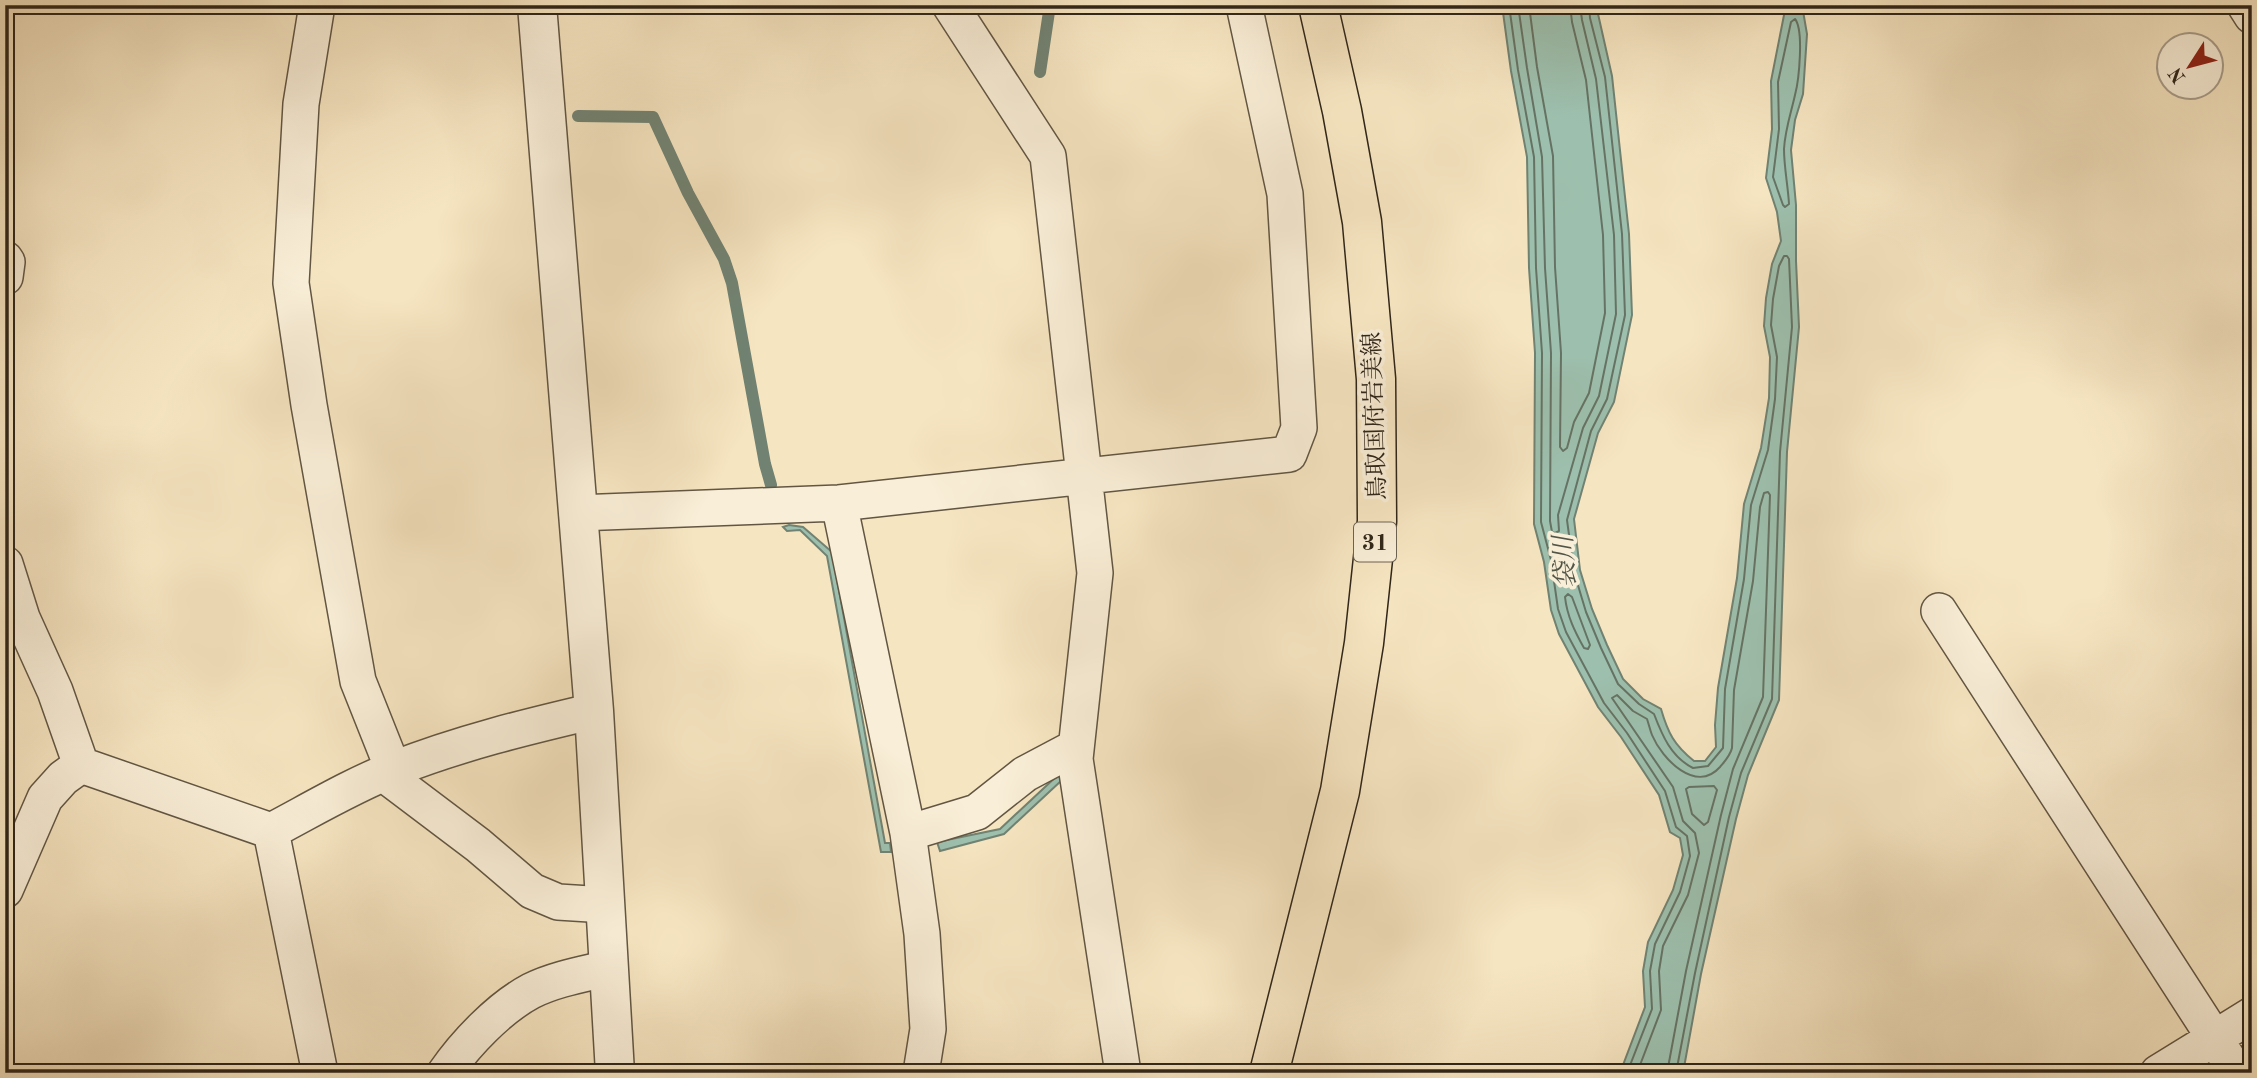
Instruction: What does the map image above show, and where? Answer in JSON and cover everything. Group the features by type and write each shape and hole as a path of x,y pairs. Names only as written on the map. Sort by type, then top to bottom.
{"main road":[{"name":"鳥取国府岩美線","path":"1269,1073 1340,791 1364,643 1377,521 1376,379 1362,222 1342,111 1318,5"}],"street":[{"path":"317,5 301,104 291,283 309,405 358,681 388,771 532,891 558,902 606,905"},
{"path":"537,5 594,711 609,968 623,1068"},
{"path":"950,5 1048,156 1094,573 1075,759 1123,1073"},
{"path":"577,513 839,503 1289,454 1299,428 1285,194 1244,5"},
{"path":"2245,5 2252,16"},
{"path":"5,259 5,277"},
{"path":"839,503 908,833 922,934 928,1029 921,1073"},
{"path":"5,564 22,618 55,691 81,765"},
{"path":"1940,611 2237,1073"},
{"path":"81,765 271,831 388,771 480,739 594,711"},
{"path":"908,833 977,812 1025,774 1076,747"},
{"path":"5,890 45,798 62,778 81,765"},
{"path":"271,831 320,1073"},
{"path":"444,1073 496,1016 531,992 609,968"},
{"path":"2158,1073 2252,1015"}],"water":[{"name":"袋川","path":"1502,5 1596,5 1612,76 1629,234 1632,315 1614,402 1598,433 1574,519 1580,570 1592,609 1623,679 1643,699 1661,709 1673,738 1694,761 1705,761 1716,747 1718,688 1737,578 1744,504 1761,448 1769,398 1770,357 1764,326 1766,298 1772,264 1781,241 1777,212 1766,178 1772,129 1771,81 1786,5 1802,5 1807,34 1803,94 1795,120 1791,150 1796,205 1799,327 1787,452 1779,700 1748,775 1736,819 1701,974 1683,1073 1620,1073 1645,1007 1643,971 1648,942 1673,890 1683,855 1680,838 1670,832 1659,795 1598,707 1559,634 1551,610 1544,562 1534,524 1535,353 1529,268 1527,157"},
{"path":"783,527 803,527 832,552 885,843 890,843 891,852 881,852 827,556 800,530 787,531"},
{"path":"1059,774 1062,780 1004,834 940,851 937,842 1000,829"}],"waterway":[{"path":"1040,72 1050,5"},
{"path":"578,116 653,117 688,193 724,259 732,283 771,485"}]}
